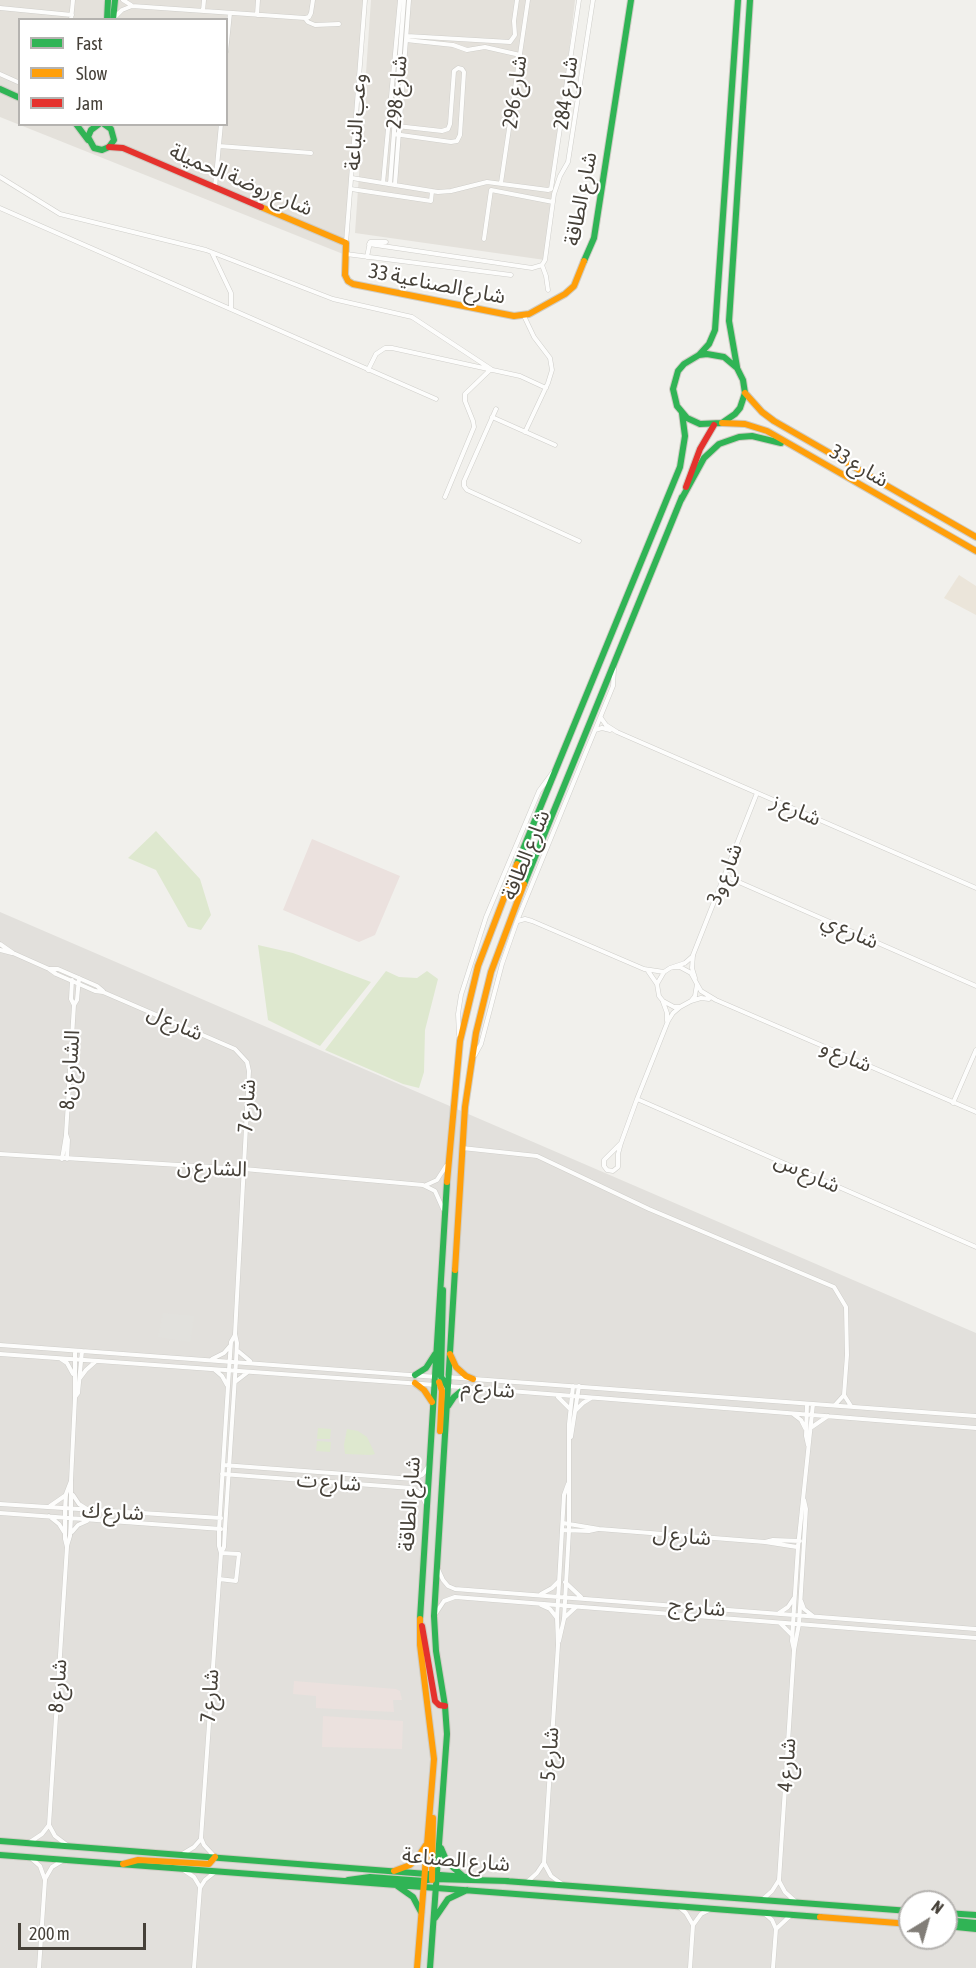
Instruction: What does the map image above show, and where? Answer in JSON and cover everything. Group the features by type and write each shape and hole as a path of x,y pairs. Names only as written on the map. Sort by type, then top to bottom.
{"main road":[{"path":"108,0 111,18"},
{"path":"111,18 115,0"},
{"name":"شارع الطاقة","path":"524,316 539,310 574,286 594,238 631,0"},
{"path":"738,0 717,322 713,338 699,355 684,364 675,380 674,398 682,413 693,422 707,426 729,420 740,408 745,393 729,334 729,321 750,0"},
{"path":"0,89 18,97"},
{"path":"78,126 89,141"},
{"path":"89,141 89,133 93,126"},
{"path":"109,147 112,144 112,130"},
{"path":"112,130 123,148"},
{"name":"شارع روضة الحميلة","path":"89,141 98,149 123,148 346,243"},
{"name":"شارع الصناعية 33","path":"346,243 345,275 353,285 513,316 524,316"},
{"path":"699,355 724,357 737,368"},
{"name":"شارع 33","path":"745,393 762,412 774,421 976,537"},
{"name":"شارع الطاقة","path":"417,1968 422,1917 440,1841 447,1761 445,1706 436,1651 434,1616 446,1410 444,1386 436,1351 448,1163 460,1041 476,976 491,929 680,466 685,436 682,413"},
{"name":"شارع 33","path":"722,423 745,424 760,428 976,551"},
{"name":"شارع الطاقة","path":"430,1968 434,1921 428,1839 434,1746 421,1656 420,1616 434,1385 441,1377 449,1348 465,1107 471,1061 481,1010 504,934 700,449 714,425"},
{"path":"681,500 704,458 713,448 726,441 739,437 757,436 801,451"},
{"path":"441,1274 444,1296 441,1377 444,1386 440,1432 442,1461"},
{"path":"449,1348 456,1367 473,1379"},
{"path":"415,1375 426,1368 436,1351"},
{"path":"415,1383 424,1390 433,1405"},
{"path":"446,1410 454,1397 466,1388"},
{"path":"420,1616 435,1701 439,1706 445,1706"},
{"path":"431,1806 433,1824 430,1927 432,1947"},
{"path":"394,1871 416,1860 428,1839"},
{"name":"شارع الصناعة","path":"0,1841 394,1871 468,1890 898,1923"},
{"path":"440,1841 447,1862 464,1877"},
{"name":"شارع الصناعة","path":"0,1855 396,1885 464,1877 898,1910"},
{"path":"122,1865 138,1860 209,1864 215,1857"},
{"path":"348,1880 370,1877 508,1881"},
{"path":"396,1885 413,1897 422,1917"},
{"path":"434,1921 448,1899 468,1890"},
{"path":"958,1913 975,1914"},
{"path":"958,1923 976,1927"},
{"path":"958,1926 976,1927"}],"street":[{"path":"0,8 72,17 73,0"},
{"path":"123,0 132,6"},
{"path":"148,7 149,0"},
{"path":"203,11 204,0"},
{"path":"257,15 258,0"},
{"path":"112,18 132,6 305,18 311,13 313,0"},
{"name":"وعب النباعة","path":"346,243 365,0"},
{"name":"شارع 298","path":"392,184 393,145 397,126 403,49 400,22 402,0"},
{"path":"403,49 410,0"},
{"path":"406,38 510,42 515,35 517,0"},
{"name":"شارع 296","path":"501,183 528,0"},
{"name":"شارع 284","path":"501,183 548,190 552,186 579,0"},
{"path":"548,290 542,265 558,180 568,162 593,0"},
{"path":"228,32 230,13"},
{"path":"305,18 315,25 339,24"},
{"path":"383,183 400,22"},
{"path":"406,38 453,45 467,50 485,47 520,55"},
{"path":"388,125 442,131 448,129 454,71 458,68 462,69 464,74 457,141 396,135 392,184"},
{"path":"0,74 18,82"},
{"path":"392,89 400,89"},
{"path":"215,187 221,126"},
{"path":"387,145 393,145"},
{"path":"219,146 311,153"},
{"path":"0,177 60,214 212,252 333,299 412,317 491,369"},
{"path":"352,178 432,191 451,191 483,182 501,183"},
{"path":"351,189 431,201 432,191"},
{"path":"484,239 491,190 553,202"},
{"path":"0,208 436,399"},
{"path":"369,244 372,241 386,243"},
{"path":"369,244 532,268 542,265"},
{"path":"367,257 369,244"},
{"path":"212,252 231,293 231,309"},
{"path":"345,254 511,275"},
{"path":"524,316 534,337 550,358 552,370 525,432"},
{"path":"368,370 376,354 388,348 524,377 546,388"},
{"path":"446,497 474,427 465,396 491,369"},
{"path":"496,409 464,481 464,486 467,490 579,541"},
{"path":"492,417 555,445"},
{"name":"شارع الطاقة","path":"471,1061 483,1037 496,983 522,909 613,687 614,664"},
{"name":"شارع ز","path":"601,718 606,725 617,732"},
{"name":"شارع ز","path":"595,730 602,728 617,732 976,888"},
{"name":"شارع و3","path":"695,978 693,955 757,793"},
{"name":"شارع ي","path":"725,876 976,986"},
{"path":"522,909 524,915 532,921"},
{"path":"518,921 525,919 532,921 645,969 664,972"},
{"name":"شارع ل","path":"0,944 56,974 235,1050 245,1059"},
{"name":"شارع ل","path":"0,950 13,953"},
{"path":"657,984 664,972 685,963 693,955"},
{"path":"621,1143 604,1160 607,1170 613,1171 618,1167 621,1143 666,1026 673,1013 691,1001 697,990 695,978 686,969 674,967"},
{"name":"شارع ل","path":"49,969 58,969 97,986 103,992"},
{"path":"645,969 657,984 659,996 667,1013 666,1026"},
{"name":"الشارع ن8","path":"72,975 71,999 74,1005"},
{"name":"الشارع ن8","path":"64,1159 74,1005 77,1000 79,978"},
{"name":"شارع و","path":"697,984 701,991 716,1000 976,1112"},
{"name":"شارع و","path":"691,1001 704,998 716,1000"},
{"path":"663,1001 674,1007 680,1007"},
{"path":"953,1103 976,1050"},
{"name":"شارع 7","path":"221,1553 224,1547 237,1350 235,1334 249,1071 245,1059"},
{"name":"شارع س","path":"637,1099 976,1247"},
{"path":"462,1148 537,1155 649,1209 834,1287 846,1307 847,1355 844,1395 852,1407"},
{"name":"الشارع ن","path":"0,1154 244,1169 423,1185"},
{"path":"423,1185 437,1180 448,1163"},
{"path":"423,1185 431,1188 439,1196 445,1215"},
{"name":"شارع 7","path":"201,1838 221,1553 219,1529 229,1370 231,1346 235,1334"},
{"name":"شارع م","path":"0,1345 976,1416"},
{"path":"211,1360 220,1356 231,1346"},
{"name":"شارع 8","path":"50,1825 67,1547 72,1509 75,1350"},
{"path":"237,1350 244,1358 254,1363"},
{"name":"شارع 8","path":"75,1398 82,1351"},
{"name":"شارع م","path":"0,1354 415,1383 976,1428"},
{"path":"155,1356 155,1365"},
{"path":"58,1358 67,1363 74,1377"},
{"name":"شارع 8","path":"79,1382 86,1370 97,1361"},
{"path":"213,1369 222,1376 228,1386"},
{"path":"234,1383 249,1372"},
{"name":"شارع 5","path":"544,1863 558,1645 557,1618 564,1495 568,1484 573,1386"},
{"name":"شارع 5","path":"570,1437 579,1386"},
{"path":"637,1401 638,1390"},
{"path":"554,1395 564,1401 570,1410"},
{"path":"834,1406 844,1395"},
{"path":"576,1411 583,1403 593,1398"},
{"path":"746,1399 746,1409"},
{"name":"شارع 4","path":"807,1404 808,1445"},
{"name":"شارع 4","path":"794,1650 792,1636 798,1540 813,1404"},
{"path":"790,1412 806,1428"},
{"path":"812,1427 830,1415"},
{"name":"شارع ت","path":"223,1465 413,1479 425,1472 429,1464"},
{"path":"322,1482 323,1472"},
{"name":"شارع ت","path":"222,1474 411,1488 420,1493 427,1505"},
{"name":"شارع 8","path":"67,1547 65,1509 66,1494 71,1481"},
{"name":"شارع 5","path":"558,1645 564,1619 570,1524 571,1495 568,1484"},
{"path":"72,1493 80,1504 90,1510"},
{"name":"شارع 8","path":"49,1508 66,1494"},
{"name":"شارع 4","path":"779,1880 794,1650 800,1615 806,1509 804,1500"},
{"name":"شارع ك","path":"0,1504 226,1518"},
{"name":"شارع ك","path":"0,1512 225,1529"},
{"path":"570,1512 575,1520 583,1525"},
{"path":"45,1515 55,1520 65,1534"},
{"path":"70,1536 78,1525 90,1520"},
{"name":"شارع ل","path":"563,1523 599,1529 765,1542 804,1548"},
{"name":"شارع ل","path":"562,1530 599,1529"},
{"path":"568,1545 579,1531"},
{"name":"شارع ل","path":"765,1542 804,1541"},
{"path":"219,1579 236,1581 239,1554 221,1553"},
{"name":"شارع ج","path":"436,1560 440,1574 448,1586 455,1589 976,1629"},
{"path":"541,1594 552,1588 559,1580"},
{"path":"566,1582 582,1597"},
{"path":"497,1593 497,1600"},
{"name":"شارع ج","path":"434,1616 440,1605 449,1598 455,1597 976,1638"},
{"path":"779,1613 788,1607 794,1597"},
{"path":"800,1599 804,1609 813,1617"},
{"path":"630,1610 631,1601"},
{"path":"537,1603 550,1609 557,1618"},
{"path":"564,1619 578,1606"},
{"path":"690,1607 690,1616"},
{"path":"776,1622 786,1628 792,1636"},
{"path":"798,1635 810,1625"},
{"path":"26,1843 42,1834 50,1825 55,1836 71,1846"},
{"path":"183,1854 189,1852 201,1838 215,1857"},
{"path":"29,1857 40,1866 45,1880 39,1968"},
{"path":"45,1880 52,1867 66,1860"},
{"path":"527,1882 537,1874 544,1863 551,1876 562,1884"},
{"path":"179,1869 190,1873 200,1888"},
{"path":"194,1968 200,1888 208,1877 216,1872"},
{"path":"763,1899 779,1880"},
{"path":"779,1880 785,1892 795,1901"},
{"path":"675,1905 686,1913 693,1925"},
{"path":"690,1968 693,1925 701,1914 713,1909"},
{"path":"764,1912 772,1920 776,1929 773,1968"},
{"path":"776,1929 792,1915"}],"shaded area":[{"path":"0,0 364,0 343,254 23,126 228,126 228,18 18,18 18,124 0,117"},
{"path":"371,0 575,0 545,260 355,233"},
{"path":"959,575 976,586 976,615 944,598"},
{"path":"312,839 400,876 375,935 359,942 283,910"},
{"path":"0,912 976,1333 976,1968 0,1968"},
{"path":"163,1313 194,1316 190,1342 158,1337"},
{"path":"294,1681 396,1689 400,1691 402,1700 393,1700 394,1712 316,1708 316,1696 293,1694"},
{"path":"323,1716 403,1721 402,1749 322,1747"}],"green space":[{"path":"156,831 200,879 211,915 201,930 188,927 156,870 128,858"},
{"path":"258,945 293,953 371,982 320,1046 268,1020"},
{"path":"386,971 399,977 417,978 427,971 438,979 425,1030 424,1072 419,1088 403,1084 325,1050"},
{"path":"318,1428 331,1429 330,1439 317,1439"},
{"path":"347,1429 358,1431 367,1437 375,1454 345,1454"},
{"path":"317,1441 331,1442 330,1452 316,1451"}],"traffic: fast":[{"path":"107,18 108,0"},
{"path":"113,18 115,0"},
{"path":"584,261 594,238 631,0"},
{"path":"699,355 724,357 737,368 743,380 745,393 740,408 722,423 700,424 687,418 677,406 673,389 678,371 709,344 715,330 738,0"},
{"path":"737,367 729,321 750,0"},
{"path":"0,89 18,97"},
{"path":"78,126 88,140"},
{"path":"96,126 91,130 88,137 94,148 102,150 109,147 114,140 111,129 107,126"},
{"path":"517,864 680,467 685,436 682,413"},
{"path":"681,500 704,458 719,444 739,437 752,436 781,443"},
{"path":"524,884 682,497"},
{"path":"420,1619 447,1182"},
{"path":"430,1968 447,1734 436,1651 434,1616 455,1270"},
{"path":"443,1290 441,1377 447,1386"},
{"path":"415,1375 426,1368 435,1354"},
{"path":"448,1406 454,1397 466,1387"},
{"path":"0,1841 466,1877"},
{"path":"441,1848 447,1862 464,1877"},
{"path":"0,1855 820,1917"},
{"path":"348,1880 370,1877 424,1881 437,1874"},
{"path":"434,1879 508,1881"},
{"path":"505,1881 898,1910"},
{"path":"396,1885 413,1897 421,1912"},
{"path":"435,1918 448,1899 467,1890"},
{"path":"958,1914 976,1915"},
{"path":"958,1921 976,1923"},
{"path":"958,1927 976,1929"}],"traffic: slow":[{"path":"261,207 346,243 345,275 353,284 514,316 529,314 565,294 574,286 584,261"},
{"path":"745,393 762,412 774,421 976,537"},
{"path":"722,423 745,424 767,431 976,551"},
{"path":"447,1182 460,1041 478,966 517,864"},
{"path":"455,1270 465,1107 476,1033 491,972 524,884"},
{"path":"450,1354 456,1367 473,1379"},
{"path":"439,1382 442,1391 440,1431"},
{"path":"415,1383 424,1390 432,1402"},
{"path":"417,1968 434,1759 420,1645 420,1619"},
{"path":"432,1880 433,1818"},
{"path":"394,1871 410,1865 426,1845"},
{"path":"123,1864 138,1860 209,1864 215,1857"},
{"path":"820,1917 898,1923"}],"traffic: jam":[{"path":"109,147 123,148 261,207"},
{"path":"686,487 700,449 714,425"},
{"path":"422,1626 435,1701 445,1706"}]}
